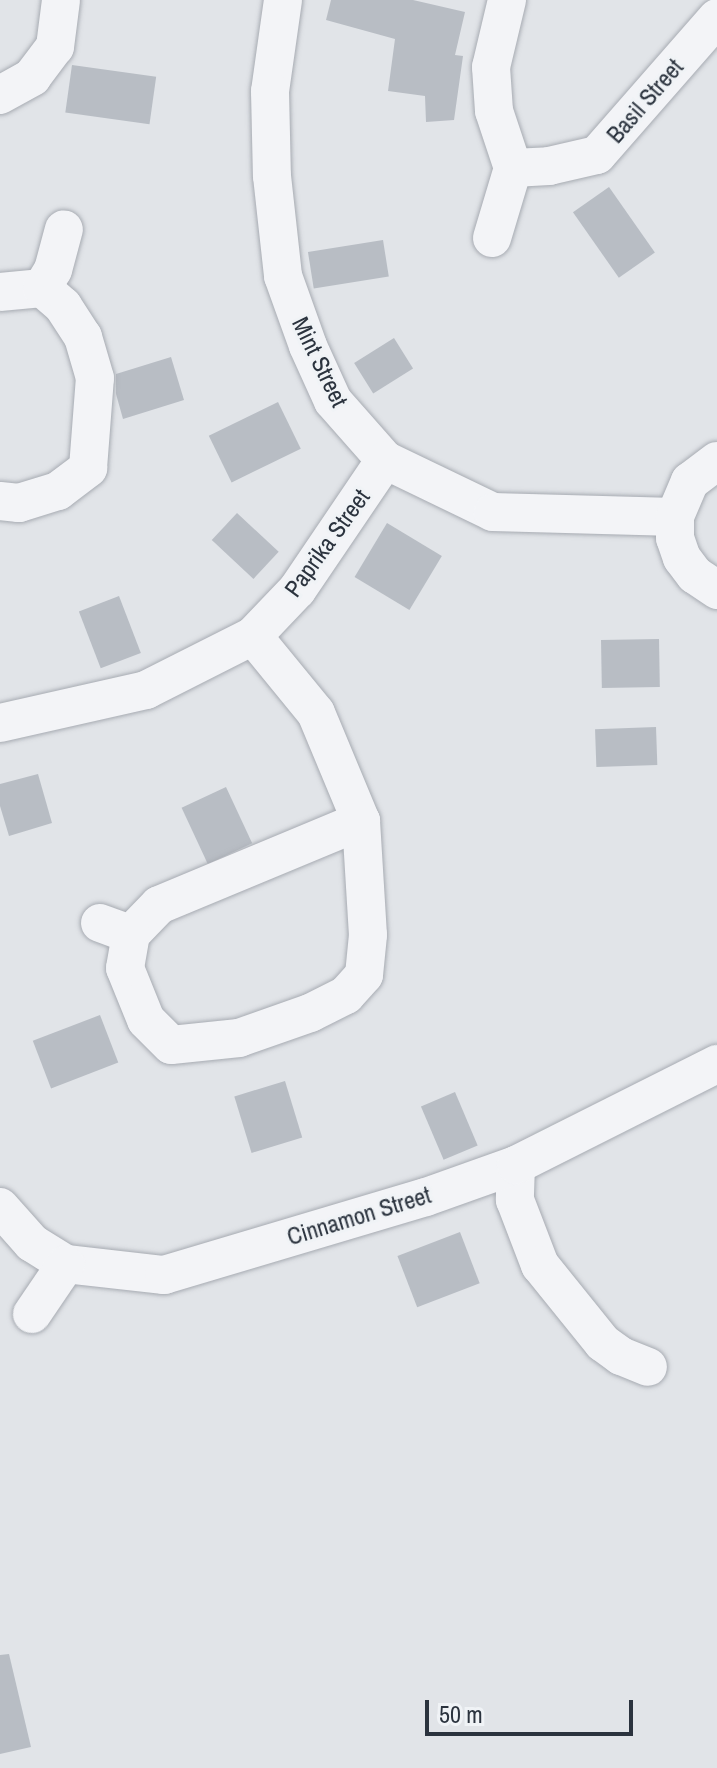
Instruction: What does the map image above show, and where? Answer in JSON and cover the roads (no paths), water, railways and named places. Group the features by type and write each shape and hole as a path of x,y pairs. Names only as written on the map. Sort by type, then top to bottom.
{"street":[{"path":"0,95 32,77 55,47 61,0"},
{"name":"Mint Street","path":"283,0 270,91 272,176 283,276 308,346 333,401 385,460 493,512 675,517"},
{"path":"492,238 513,168 494,111 491,67 507,0"},
{"name":"Basil Street","path":"513,168 549,166 597,155 717,18"},
{"path":"42,288 53,270 64,229"},
{"path":"0,292 42,288 63,306 83,337 95,378 88,468 58,491 19,503 0,501"},
{"name":"Paprika Street","path":"0,723 146,690 253,636 306,578 385,460"},
{"path":"717,461 690,481 675,517 675,538 682,558 695,575 717,590"},
{"path":"253,636 316,713 361,821 368,935 364,975 346,995 310,1013 239,1038 171,1045 146,1020 125,968 115,929 159,905 361,821"},
{"name":"Cinnamon Street","path":"0,1207 32,1243 66,1264 164,1275 426,1197 516,1165 717,1064"},
{"path":"516,1165 515,1200 540,1265 603,1343 621,1356 648,1367"},
{"path":"32,1314 66,1264"}]}
